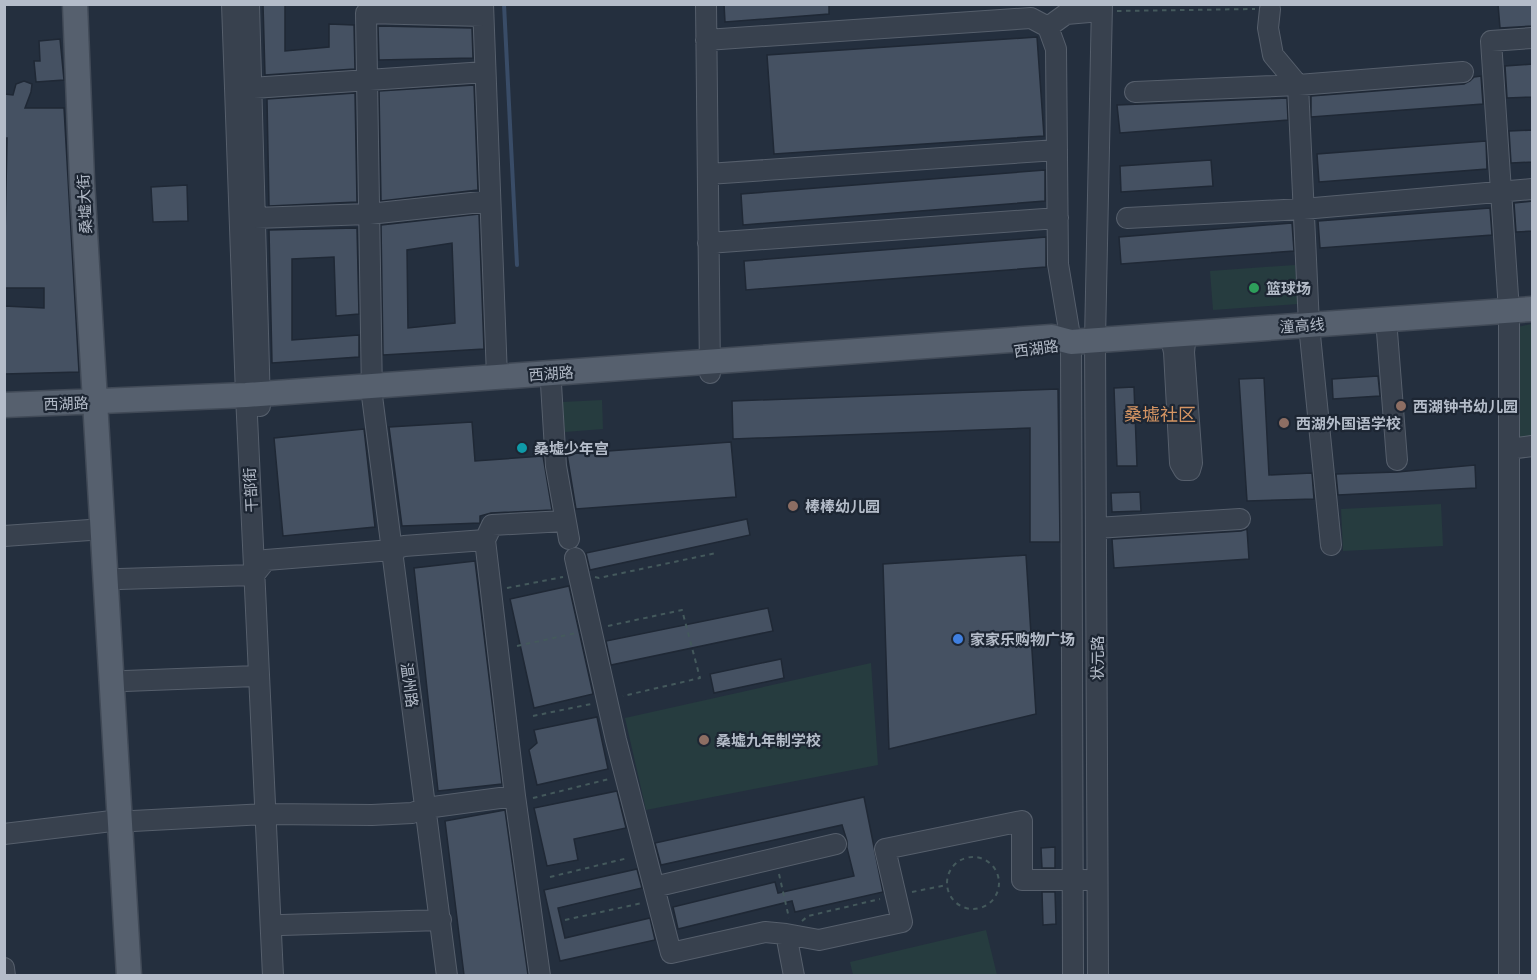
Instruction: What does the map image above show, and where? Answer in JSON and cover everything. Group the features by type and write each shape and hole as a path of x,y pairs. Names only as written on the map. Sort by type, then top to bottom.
{"main road":[{"name":"桑墟大街","path":"75,4 82,169 103,408"},
{"name":"桑墟大街","path":"88,4 103,408"},
{"name":"潼高线","path":"1071,342 1521,310"},
{"name":"西湖路","path":"372,391 496,377 1053,349 1071,342"},
{"name":"西湖路","path":"4,418 103,408 372,391 551,384 710,368"},
{"name":"西湖路","path":"4,405 103,408"},
{"path":"103,408 104,529 126,820 141,975"},
{"path":"103,408 119,579 125,681 129,975"}],"street":[{"name":"干部街","path":"232,4 253,400 271,815 273,975"},
{"name":"干部街","path":"249,4 255,218 253,400"},
{"path":"706,4 710,368"},
{"path":"706,40 1031,18 1048,27 1066,14 1101,8"},
{"name":"状元路","path":"1098,975 1095,340 1101,8"},
{"path":"383,9 483,10 496,377"},
{"name":"温州路","path":"383,9 366,13 372,391 447,975"},
{"path":"1270,9 1268,28 1273,55 1298,85 1309,325 1331,544"},
{"name":"状元路","path":"1048,27 1056,49 1058,264 1071,342 1073,975"},
{"path":"1509,975 1509,449 1521,310 1501,192 1491,41 1533,38"},
{"path":"252,88 485,72"},
{"path":"1135,92 1298,85 1463,72"},
{"path":"708,174 1057,150"},
{"path":"1127,218 1304,209 1533,189"},
{"path":"255,218 369,214 490,201"},
{"path":"708,243 1058,218"},
{"path":"1386,320 1397,460"},
{"path":"1178,334 1185,352 1192,463 1190,470 1184,470 1180,463 1174,352 1178,334"},
{"path":"540,975 524,797 485,540 492,525 567,530 556,466 551,384"},
{"path":"1509,449 1533,446"},
{"path":"1096,528 1240,519"},
{"path":"4,536 104,529"},
{"path":"119,579 260,567 392,550 404,546 485,540"},
{"path":"577,566 625,775 671,953 765,932 789,932 819,940 902,922 885,849 1022,822 1022,880 1097,880"},
{"name":"干部街","path":"260,567 259,676 282,925 284,975"},
{"path":"125,681 259,676"},
{"path":"4,834 126,820 412,813 426,808 524,797"},
{"path":"656,893 836,844"},
{"path":"282,925 441,920"},
{"path":"789,932 794,975"},
{"path":"4,968 5,975"}],"path":[{"path":"1101,8 1270,9"},
{"path":"507,588 577,566 599,578 716,553"},
{"path":"518,646 682,610 700,678 532,716"},
{"path":"524,797 625,775"},
{"path":"550,877 645,854"},
{"path":"973,857 988,862 998,876 999,884 993,900 978,908 961,906 954,901 947,885 948,877 957,863 973,857"},
{"path":"775,859 789,932"},
{"path":"789,932 807,916 947,885"},
{"path":"565,920 656,893"}],"green space":[{"name":"篮球场","path":"1295,265 1298,304 1213,310 1210,271"},
{"path":"1532,324 1532,439 1515,442 1517,327"},
{"path":"602,400 603,429 565,432 562,402"},
{"path":"1441,504 1443,546 1343,551 1341,509"},
{"path":"871,663 878,765 646,810 625,718"},
{"path":"986,930 997,975 853,975 850,962"}],"building":[{"path":"263,4 285,4 285,51 329,47 329,24 354,25 355,69 265,75"},
{"path":"724,4 829,4 829,14 725,22"},
{"path":"1498,4 1533,4 1533,26 1500,28"},
{"path":"378,26 472,28 473,58 379,60"},
{"path":"1037,37 1044,136 774,154 767,55"},
{"path":"60,39 64,80 36,82 34,61 40,61 39,41"},
{"path":"1533,64 1533,97 1507,98 1505,66"},
{"path":"1481,76 1483,104 1311,117 1311,96 1464,84 1474,77"},
{"path":"24,81 32,84 25,108 64,108 79,372 4,374 4,306 44,308 44,288 4,288 7,138 4,138 4,94 13,95 16,84"},
{"path":"474,85 478,190 381,201 379,91"},
{"path":"355,93 357,202 269,206 267,99"},
{"path":"1287,98 1288,120 1120,133 1117,105"},
{"path":"1533,130 1533,162 1511,163 1509,131"},
{"path":"1486,141 1487,169 1319,182 1317,154"},
{"path":"1211,160 1213,186 1121,192 1120,166"},
{"path":"1045,170 1045,201 743,225 741,194"},
{"path":"187,185 188,221 153,222 151,187"},
{"path":"1533,201 1533,231 1516,232 1514,203"},
{"path":"1490,208 1492,235 1320,248 1318,221"},
{"path":"479,214 484,349 383,355 381,225","holes":["452,243 455,323 408,328 407,250"]},
{"path":"1292,223 1294,251 1121,264 1119,237"},
{"path":"357,228 359,314 336,316 334,257 292,259 292,340 359,335 359,357 272,363 269,230"},
{"path":"1046,237 1046,267 746,290 744,261"},
{"path":"1378,376 1380,396 1333,399 1332,379"},
{"path":"1264,378 1269,475 1312,473 1314,499 1247,501 1239,379"},
{"path":"1134,387 1137,466 1117,466 1114,388"},
{"path":"1058,389 1060,542 1030,542 1030,428 733,439 732,401"},
{"path":"472,422 475,461 543,456 552,510 491,513 480,516 480,523 402,526 389,427"},
{"path":"364,429 375,527 283,536 274,438"},
{"path":"731,442 736,497 576,509 567,454"},
{"path":"1475,465 1476,488 1338,495 1336,474 1397,472"},
{"path":"1140,492 1141,511 1112,512 1111,493"},
{"path":"747,519 750,535 590,570 586,553"},
{"path":"1247,529 1249,559 1114,568 1112,539"},
{"name":"家家乐购物广场","path":"1026,555 1036,714 889,749 883,564"},
{"path":"475,561 502,784 438,791 414,568"},
{"path":"569,586 593,694 534,708 510,599"},
{"path":"768,608 773,631 611,665 606,641"},
{"path":"781,659 784,678 714,693 710,674"},
{"path":"597,717 608,769 537,785 529,750 537,743 534,730"},
{"path":"617,791 626,828 574,839 578,860 547,866 534,808"},
{"path":"864,797 883,892 795,912 792,901 678,929 673,907 775,882 778,893 854,876 847,841 842,825 661,865 655,843"},
{"path":"505,810 528,975 464,975 445,821"},
{"path":"1055,847 1055,868 1042,868 1041,848"},
{"path":"637,869 642,888 558,908 565,938 650,918 655,940 560,961 544,890"},
{"path":"1042,892 1055,892 1056,924 1043,925"}],"waterway":[{"path":"504,4 517,265"}],"place":[{"name":"篮球场","path":"1254,288"},
{"name":"西湖钟书幼儿园","path":"1401,406"},
{"name":"西湖外国语学校","path":"1284,423"},
{"name":"桑墟少年宫","path":"522,448"},
{"name":"棒棒幼儿园","path":"793,506"},
{"name":"家家乐购物广场","path":"958,639"},
{"name":"桑墟九年制学校","path":"704,740"}],"district":[{"name":"桑墟社区","path":"1160,414"}]}
